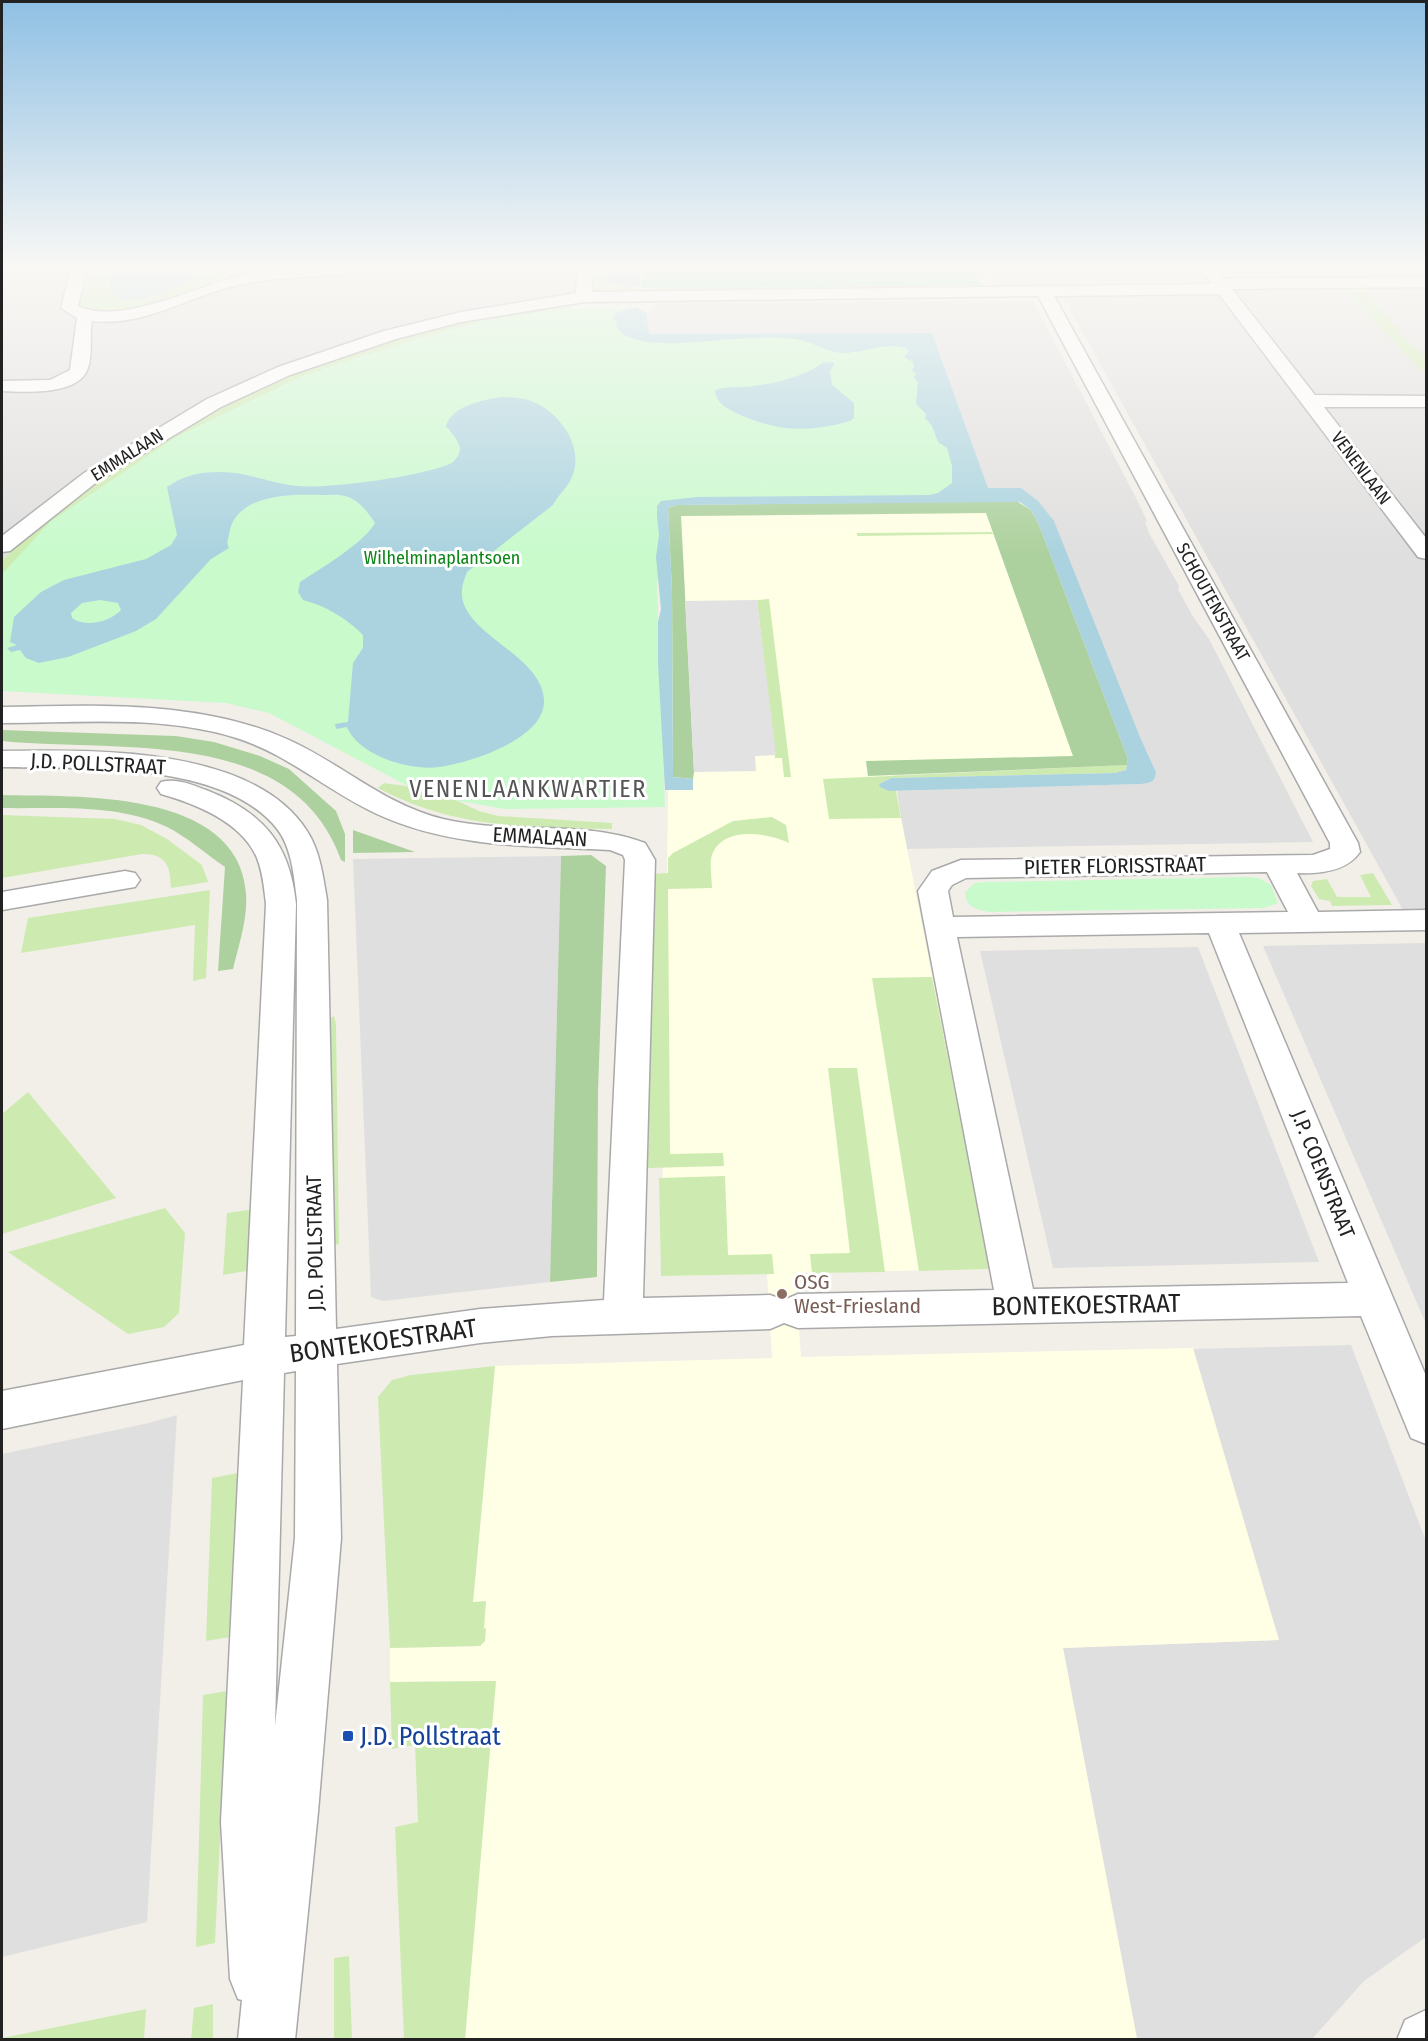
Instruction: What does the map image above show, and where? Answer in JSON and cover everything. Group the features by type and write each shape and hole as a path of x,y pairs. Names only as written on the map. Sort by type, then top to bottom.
{"street":[{"path":"2,386 48,384 74,375 80,364"},
{"name":"EMMALAAN","path":"2,546 91,477 139,446 214,403 306,364"},
{"name":"SCHOUTENSTRAAT","path":"1083,364 1344,843 1345,852 1339,858 1328,862 1277,863"},
{"name":"VENENLAAN","path":"1282,364 1426,552"},
{"path":"1310,401 1426,401"},
{"name":"EMMALAAN","path":"2,715 147,717 206,723 240,730 282,745 386,808 441,828 479,833 614,841 635,849 640,860 623,1315"},
{"name":"J.D. POLLSTRAAT","path":"2,759 164,765 235,785 265,803 288,824 307,860 312,900 318,1538 292,1812 265,2040"},
{"name":"J.D. POLLSTRAAT","path":"2,778 147,783 181,791 212,802 257,834 276,870 281,904 247,1822 265,2040"},
{"path":"1277,863 1308,922"},
{"name":"PIETER FLORISSTRAAT","path":"1017,1307 933,891 942,878 961,869 1277,863"},
{"path":"2,901 124,880"},
{"path":"940,927 1426,920"},
{"name":"J.P. COENSTRAAT","path":"1220,923 1426,1425"},
{"name":"BONTEKOESTRAAT","path":"2,1410 264,1358 481,1326 623,1315 1375,1299"}],"shaded area":[{"path":"2,364 350,364 249,392 185,426 33,531 2,560"},
{"path":"943,364 1066,364 1136,498 1147,521 1145,522 1150,535 1179,586 1178,589 1192,615 1209,639 1313,842 907,849 896,791 1141,784 1156,772 1102,644 1021,488 988,488"},
{"path":"1100,364 1426,364 1426,909 1403,910"},
{"name":"OSG West-Friesland","path":"986,513 1073,756 866,762 868,776 894,774 990,1269 795,1273 801,1357 1193,1348 1279,1640 1063,1648 1137,2039 465,2039 496,1681 390,1682 390,1648 480,1646 486,1602 473,1602 495,1366 772,1358 767,1274 661,1276 671,595 685,595 681,516"},
{"path":"757,600 776,755 755,756 756,771 694,772 685,601"},
{"path":"561,856 550,1282 383,1301 371,1297 353,859"},
{"path":"1426,943 1426,1324 1263,946"},
{"path":"1198,947 1319,1262 1053,1268 980,951"},
{"path":"1351,1345 1426,1541 1426,1937 1364,1981 1312,2039 1137,2039 1063,1648 1278,1640 1193,1349"},
{"path":"177,1415 147,1922 2,1957 2,1454"}],"green space":[{"path":"318,364 470,364 2,577 2,560 52,517 106,477 161,441 219,408 280,379"},
{"name":"Wilhelminaplantsoen","path":"338,364 925,364 972,496 669,502 657,585 665,807 505,809 425,795 269,713 226,703 2,691 2,574 51,521 176,437 302,376"},
{"path":"1415,364 1426,364 1426,370 1420,370"},
{"path":"1016,501 1031,510 1039,525 1128,759 1127,765 868,776 866,761 1073,756 986,513 681,516 694,772 693,779 673,777 672,591 668,508 677,505"},
{"path":"992,532 993,534 857,536 857,533"},
{"path":"769,599 791,777 784,777 782,758 775,758 757,600"},
{"path":"2,730 176,736 214,742 260,756 289,769 336,811 345,834 345,862 341,860 317,816 284,786 242,766 196,754 146,748 2,741"},
{"path":"1127,765 1126,770 1115,773 891,778 879,784 889,791 896,791 901,818 829,819 823,779"},
{"path":"384,783 426,789 479,811 498,816 612,823 612,829 521,826 463,818 406,801 378,788"},
{"path":"2,795 70,796 148,805 185,816 215,834 236,859 246,893 244,921 233,969 218,971 225,867 174,831 148,819 86,809 2,808"},
{"path":"2,815 115,819 141,825 167,839 202,865 208,882 171,888 170,873 166,863 157,856 142,854 2,878"},
{"path":"772,817 786,825 789,843 758,834 736,835 718,845 712,855 712,888 668,889 670,1154 723,1153 724,1166 648,1168 652,874 668,873 668,858 673,853 733,821"},
{"path":"353,830 415,852 353,853"},
{"path":"591,855 606,866 598,1091 597,1277 550,1282 561,856"},
{"path":"1373,873 1392,905 1332,906 1330,901 1319,899 1311,886 1313,881 1327,879 1337,897 1371,897 1360,875"},
{"path":"1259,878 1271,885 1278,903 1264,908 990,912 976,909 969,904 965,892 975,883 985,882"},
{"path":"210,890 206,978 193,981 195,925 21,953 28,918"},
{"path":"932,977 990,1269 919,1271 872,978"},
{"path":"334,1016 336,1024 339,1244 327,1246 325,1021"},
{"path":"828,1068 857,1068 885,1272 812,1273 810,1254 850,1253"},
{"path":"28,1092 116,1198 2,1234 2,1114"},
{"path":"725,1176 728,1255 772,1254 774,1274 661,1276 659,1178"},
{"path":"165,1208 185,1233 179,1313 164,1327 128,1334 8,1252"},
{"path":"255,1209 252,1270 223,1275 227,1213"},
{"path":"495,1366 473,1602 486,1601 485,1641 480,1646 390,1648 378,1397 392,1380 411,1375"},
{"path":"243,1472 230,1637 206,1641 212,1478"},
{"path":"496,1681 465,2039 404,2039 395,1827 418,1822 415,1745 392,1749 390,1682"},
{"path":"227,1691 215,1943 196,1947 203,1695"},
{"path":"349,1956 352,2039 334,2039 334,1958"},
{"path":"213,2004 213,2039 191,2039 194,2008"},
{"path":"146,2009 144,2039 2,2039 2,2038"}],"water":[{"path":"820,364 834,364 830,371 832,385 854,403 854,418 834,425 806,429 779,427 732,411 722,404 716,395 715,390 762,385 808,372"},
{"path":"913,364 943,364 988,488 1021,488 1038,501 1054,521 1156,772 1153,780 1141,784 889,791 880,787 879,784 891,778 1115,773 1126,770 1128,759 1039,525 1031,510 1020,502 677,505 668,508 672,591 673,777 693,779 693,790 665,790 658,663 658,622 661,609 656,557 659,535 657,506 661,501 697,497 929,495 938,493 952,483 952,466 947,448 938,442 932,426 925,418 926,414 916,404 918,382 914,377 916,374 911,369 914,368"},
{"path":"500,397 526,399 549,411 570,437 575,458 575,468 571,479 553,505 467,572 463,583 464,605 473,619 530,669 540,684 544,700 541,714 533,726 504,747 452,765 414,767 387,759 362,746 347,727 336,729 335,724 348,722 353,663 363,648 363,635 335,613 303,600 298,592 300,582 352,547 375,523 359,503 342,495 280,496 252,504 241,511 233,521 228,542 229,548 211,559 156,619 136,631 68,657 39,663 26,658 20,650 11,652 7,648 17,645 10,642 14,617 41,592 64,580 146,559 171,545 177,535 167,487 179,480 191,475 228,472 288,485 331,486 439,468 452,463 460,451 457,440 446,426 455,413 476,402","holes":["100,600 118,603 121,610 111,618 90,623 72,618 71,613 82,603"]}],"place":[{"name":"OSG West-Friesland","path":"782,1294"},
{"name":"J.D. Pollstraat","path":"348,1736"}],"district":[{"name":"VENENLAANKWARTIER","path":"528,789"}]}
